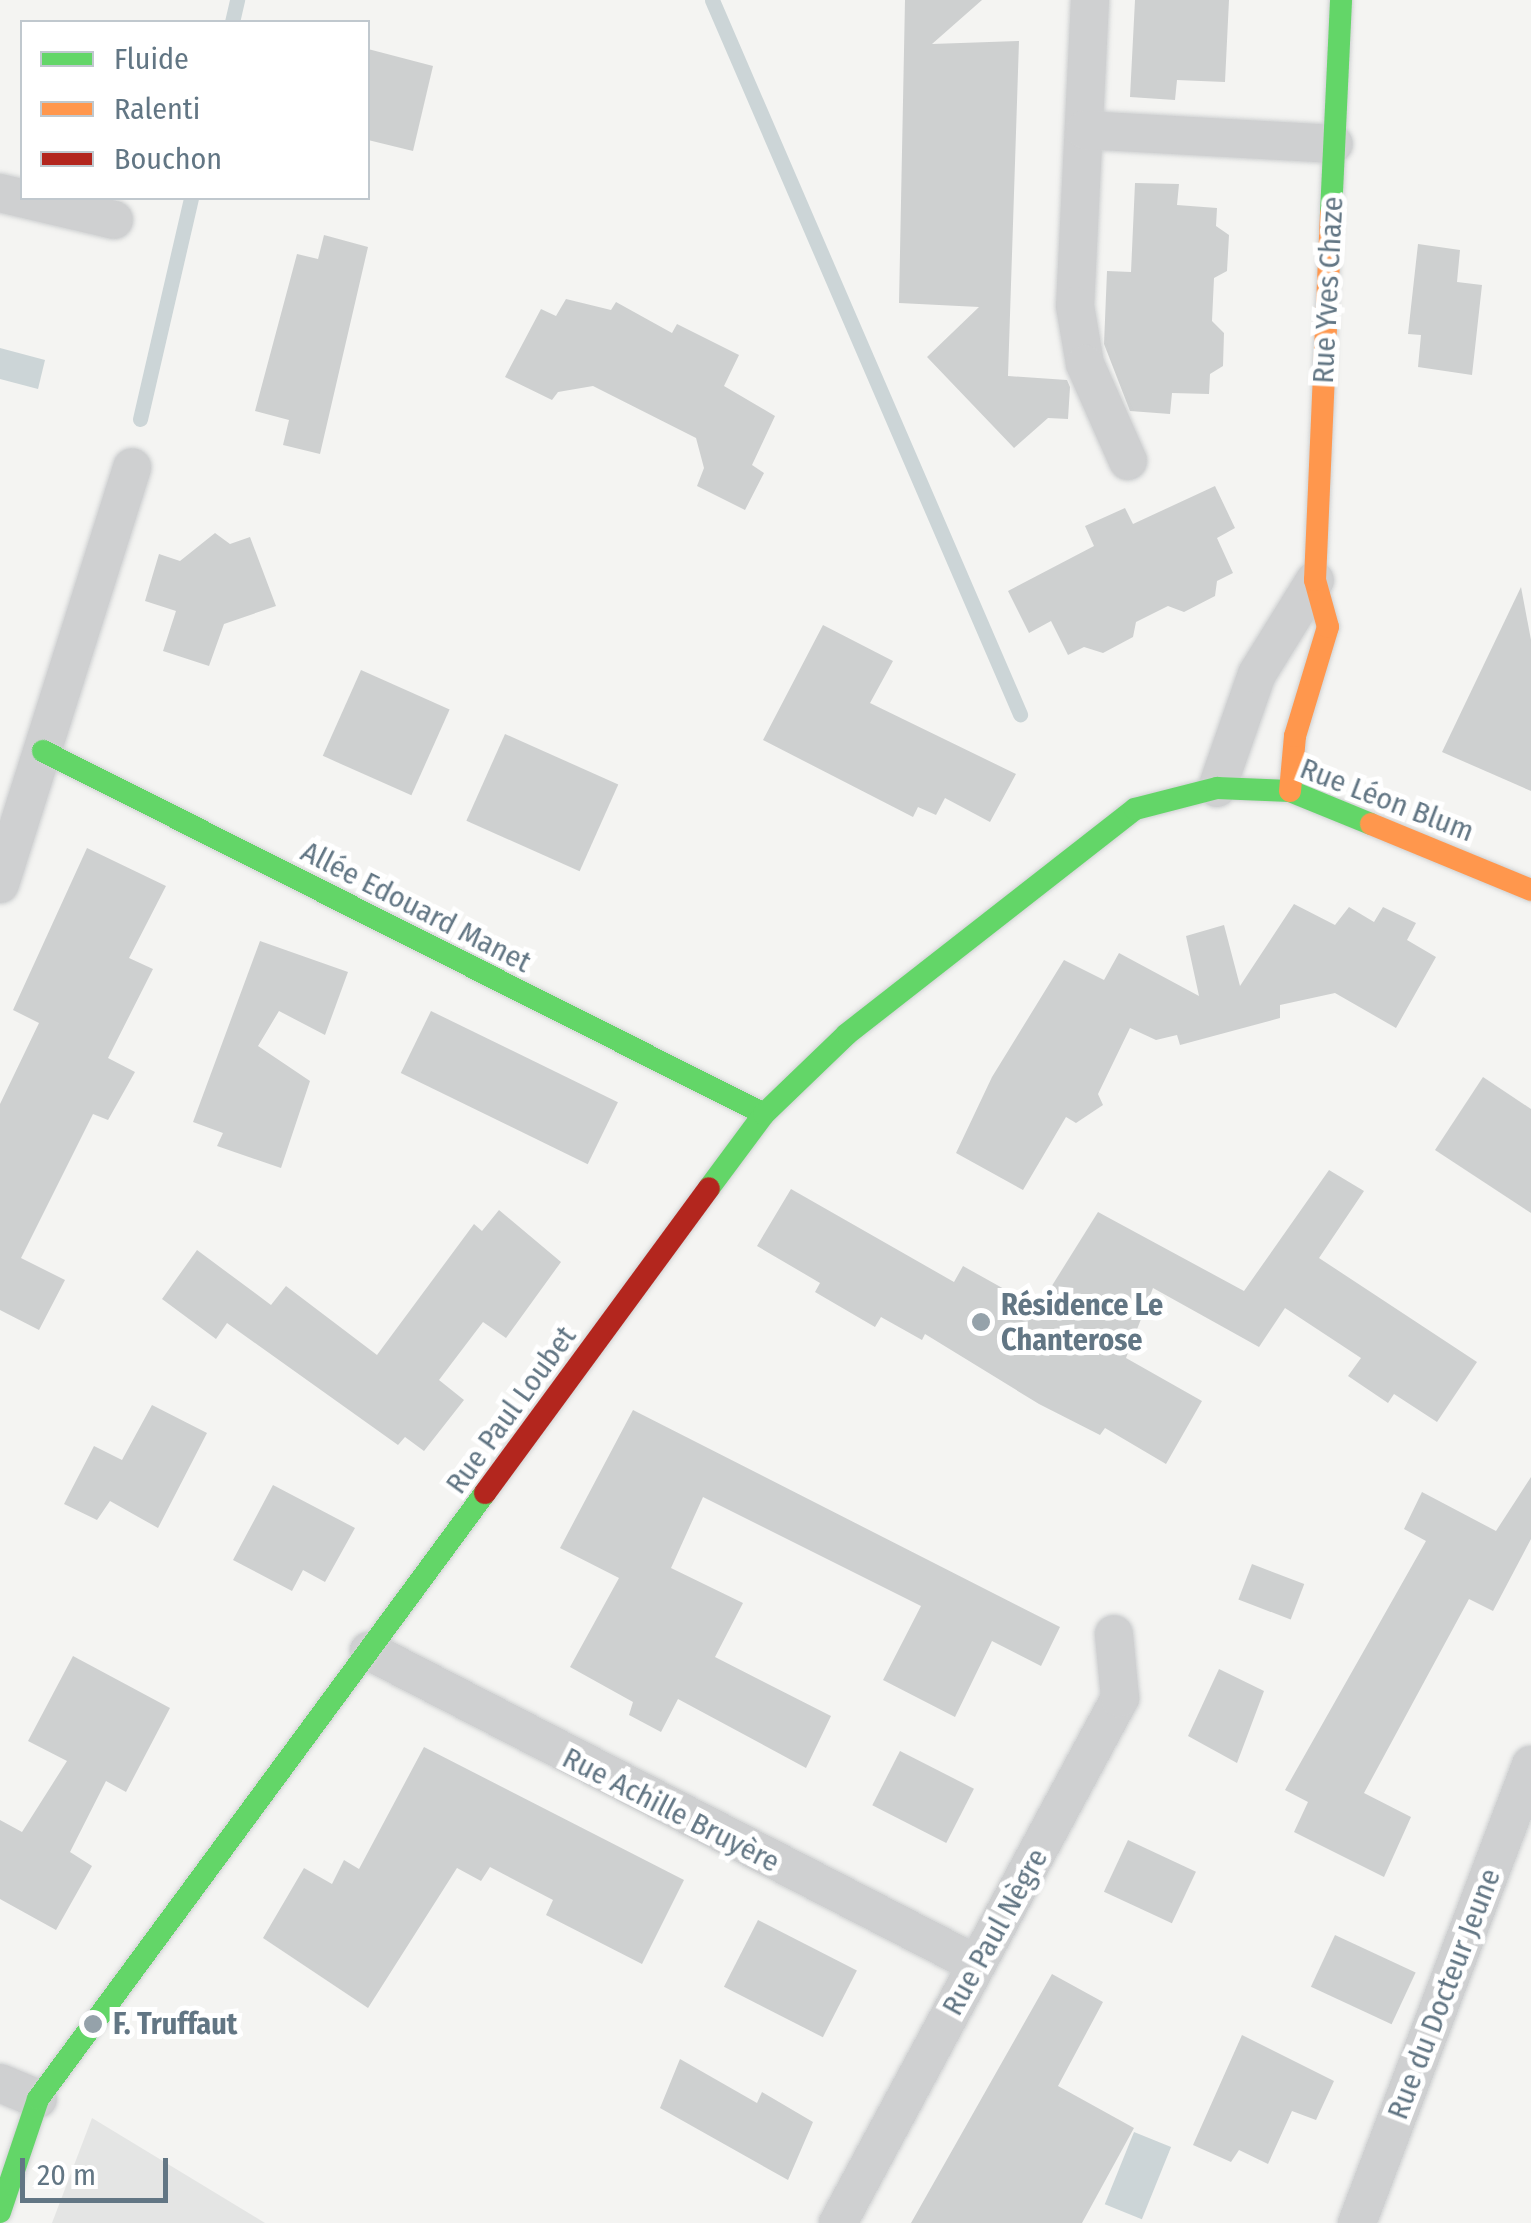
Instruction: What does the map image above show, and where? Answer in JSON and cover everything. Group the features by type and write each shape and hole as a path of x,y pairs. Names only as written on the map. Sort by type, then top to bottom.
{"street":[{"path":"1090,0 1076,306 1085,364 1128,462"},
{"name":"Rue Yves Chaze","path":"1290,791 1295,736 1328,627 1316,580 1341,0"},
{"path":"1085,130 1334,144"},
{"path":"30,200 114,220"},
{"path":"0,884 132,467"},
{"name":"Rue Yves Chaze","path":"1218,788 1257,674 1316,580"},
{"name":"Allée Edouard Manet","path":"43,751 764,1114"},
{"name":"Rue Léon Blum","path":"1218,788 1290,791 1531,890"},
{"name":"Rue Paul Loubet","path":"0,2212 38,2099 764,1114 847,1034 1135,809 1218,788"},
{"name":"Rue Paul Nègre","path":"838,2223 1120,1698 1114,1634"},
{"name":"Rue Achille Bruyère","path":"369,1652 976,1964"},
{"name":"Rue du Docteur Jeune","path":"1357,2223 1531,1765"},
{"path":"0,2083 38,2099"}],"shaded area":[{"path":"0,348 45,360 38,389 0,379"},
{"path":"92,2118 265,2223 52,2223"},
{"path":"1134,2132 1171,2147 1142,2219 1105,2204"}],"building":[{"path":"905,0 982,0 932,44 1019,41 1008,376 1067,380 1070,387 1068,419 1048,418 1014,448 927,357 979,307 899,303"},
{"path":"1135,0 1229,0 1225,82 1177,80 1175,100 1130,97"},
{"path":"370,50 433,66 413,151 370,140"},
{"path":"1135,183 1179,184 1177,205 1217,208 1216,226 1229,235 1227,271 1214,278 1212,321 1224,333 1223,366 1210,374 1209,394 1172,393 1170,414 1130,411 1104,344 1107,271 1131,272"},
{"path":"324,235 368,247 320,454 283,445 289,420 255,411 297,254 318,259"},
{"path":"1418,244 1460,250 1457,282 1482,285 1472,375 1418,367 1421,335 1408,334"},
{"path":"566,299 611,310 616,302 672,333 677,324 739,355 724,386 775,416 752,465 764,473 745,510 697,486 704,468 696,438 593,386 558,392 552,400 505,377 541,309 556,316"},
{"path":"1215,486 1235,528 1217,538 1233,573 1217,581 1215,596 1184,612 1168,606 1136,622 1133,637 1103,653 1084,647 1068,655 1051,621 1029,633 1008,591 1094,546 1085,526 1125,508 1133,524"},
{"path":"215,533 230,544 250,537 276,606 224,624 209,666 163,651 176,611 145,601 159,554 180,561"},
{"path":"1521,587 1531,640 1531,791 1442,752"},
{"path":"823,625 893,661 870,703 1016,774 990,822 945,798 936,815 918,807 913,817 763,740"},
{"path":"361,670 450,709 411,795 323,756"},
{"path":"505,734 618,784 580,871 466,821"},
{"path":"87,848 166,886 129,958 153,969 108,1058 135,1072 108,1120 93,1114 21,1258 65,1280 39,1330 0,1310 0,1104 39,1023 13,1010"},
{"path":"1294,904 1335,925 1349,907 1374,922 1383,907 1416,923 1407,940 1436,957 1396,1028 1335,993 1280,1005 1280,1018 1180,1045 1177,1035 1156,1040 1130,1028 1098,1094 1103,1105 1076,1123 1066,1117 1023,1190 956,1153 992,1077 1064,960 1104,980 1119,953 1199,996 1186,936 1224,925 1240,986"},
{"path":"260,941 348,972 325,1035 279,1011 258,1046 310,1081 281,1168 217,1146 223,1133 193,1122"},
{"path":"431,1011 618,1102 588,1164 401,1073"},
{"path":"1483,1077 1531,1109 1531,1213 1435,1150"},
{"path":"1329,1170 1364,1191 1319,1258 1477,1362 1437,1422 1394,1394 1388,1403 1348,1376 1361,1358 1285,1308 1259,1347 1153,1288 1126,1358 1202,1401 1166,1464 1105,1428 1100,1435 1039,1404 925,1334 922,1340 881,1317 875,1327 815,1292 820,1283 757,1246 791,1189 954,1282 963,1266 1038,1308 1098,1212 1244,1291"},
{"path":"499,1210 561,1262 506,1338 483,1322 439,1380 464,1400 424,1451 405,1437 398,1445 227,1323 216,1339 162,1299 197,1250 271,1305 286,1286 377,1355 474,1224 482,1231"},
{"path":"152,1405 207,1433 158,1528 110,1501 97,1520 64,1504 94,1446 122,1460"},
{"path":"633,1410 1060,1627 1041,1666 992,1641 955,1717 883,1680 921,1606 703,1497 671,1568 743,1603 715,1657 831,1716 806,1768 678,1699 661,1732 629,1715 633,1702 570,1667 619,1578 560,1548"},
{"path":"1531,1477 1531,1539 1493,1611 1469,1599 1364,1793 1411,1817 1384,1877 1294,1832 1308,1802 1285,1790 1426,1541 1404,1529 1422,1492 1496,1531"},
{"path":"273,1485 355,1528 325,1582 303,1570 292,1591 233,1560"},
{"path":"1252,1564 1304,1584 1291,1620 1238,1599"},
{"path":"73,1656 170,1708 126,1792 106,1781 70,1852 92,1866 56,1930 0,1899 0,1820 22,1832 67,1761 28,1741"},
{"path":"1219,1669 1264,1691 1237,1763 1188,1736"},
{"path":"424,1747 684,1880 642,1964 546,1915 553,1900 490,1867 481,1881 457,1868 368,2008 263,1938 304,1868 332,1884 344,1860 359,1869"},
{"path":"900,1751 974,1789 946,1843 872,1805"},
{"path":"1128,1840 1196,1872 1172,1923 1104,1892"},
{"path":"758,1920 857,1970 823,2037 724,1987"},
{"path":"1335,1935 1416,1973 1392,2024 1311,1987"},
{"path":"1052,1974 1103,2002 1058,2086 1134,2128 1082,2223 911,2223"},
{"path":"1242,2035 1334,2081 1316,2120 1292,2111 1268,2164 1239,2150 1231,2162 1193,2145"},
{"path":"680,2059 757,2103 762,2092 813,2122 788,2180 660,2108"}],"waterway":[{"path":"232,20 237,0"},
{"path":"712,0 1020,714"},
{"path":"140,419 191,200"}],"traffic: fast":[{"path":"1331,213 1341,0"},
{"path":"43,751 764,1114"},
{"path":"709,1188 764,1114 847,1034 1135,809 1217,788 1290,791 1371,824"},
{"path":"0,2212 38,2099 485,1493"}],"traffic: slow":[{"path":"1290,791 1295,736 1328,627 1315,580 1331,213"},
{"path":"1371,824 1531,890"}],"traffic: jam":[{"path":"485,1493 709,1188"}],"place":[{"name":"Résidence Le Chanterose","path":"981,1322"},
{"name":"F. Truffaut","path":"93,2024"}]}
